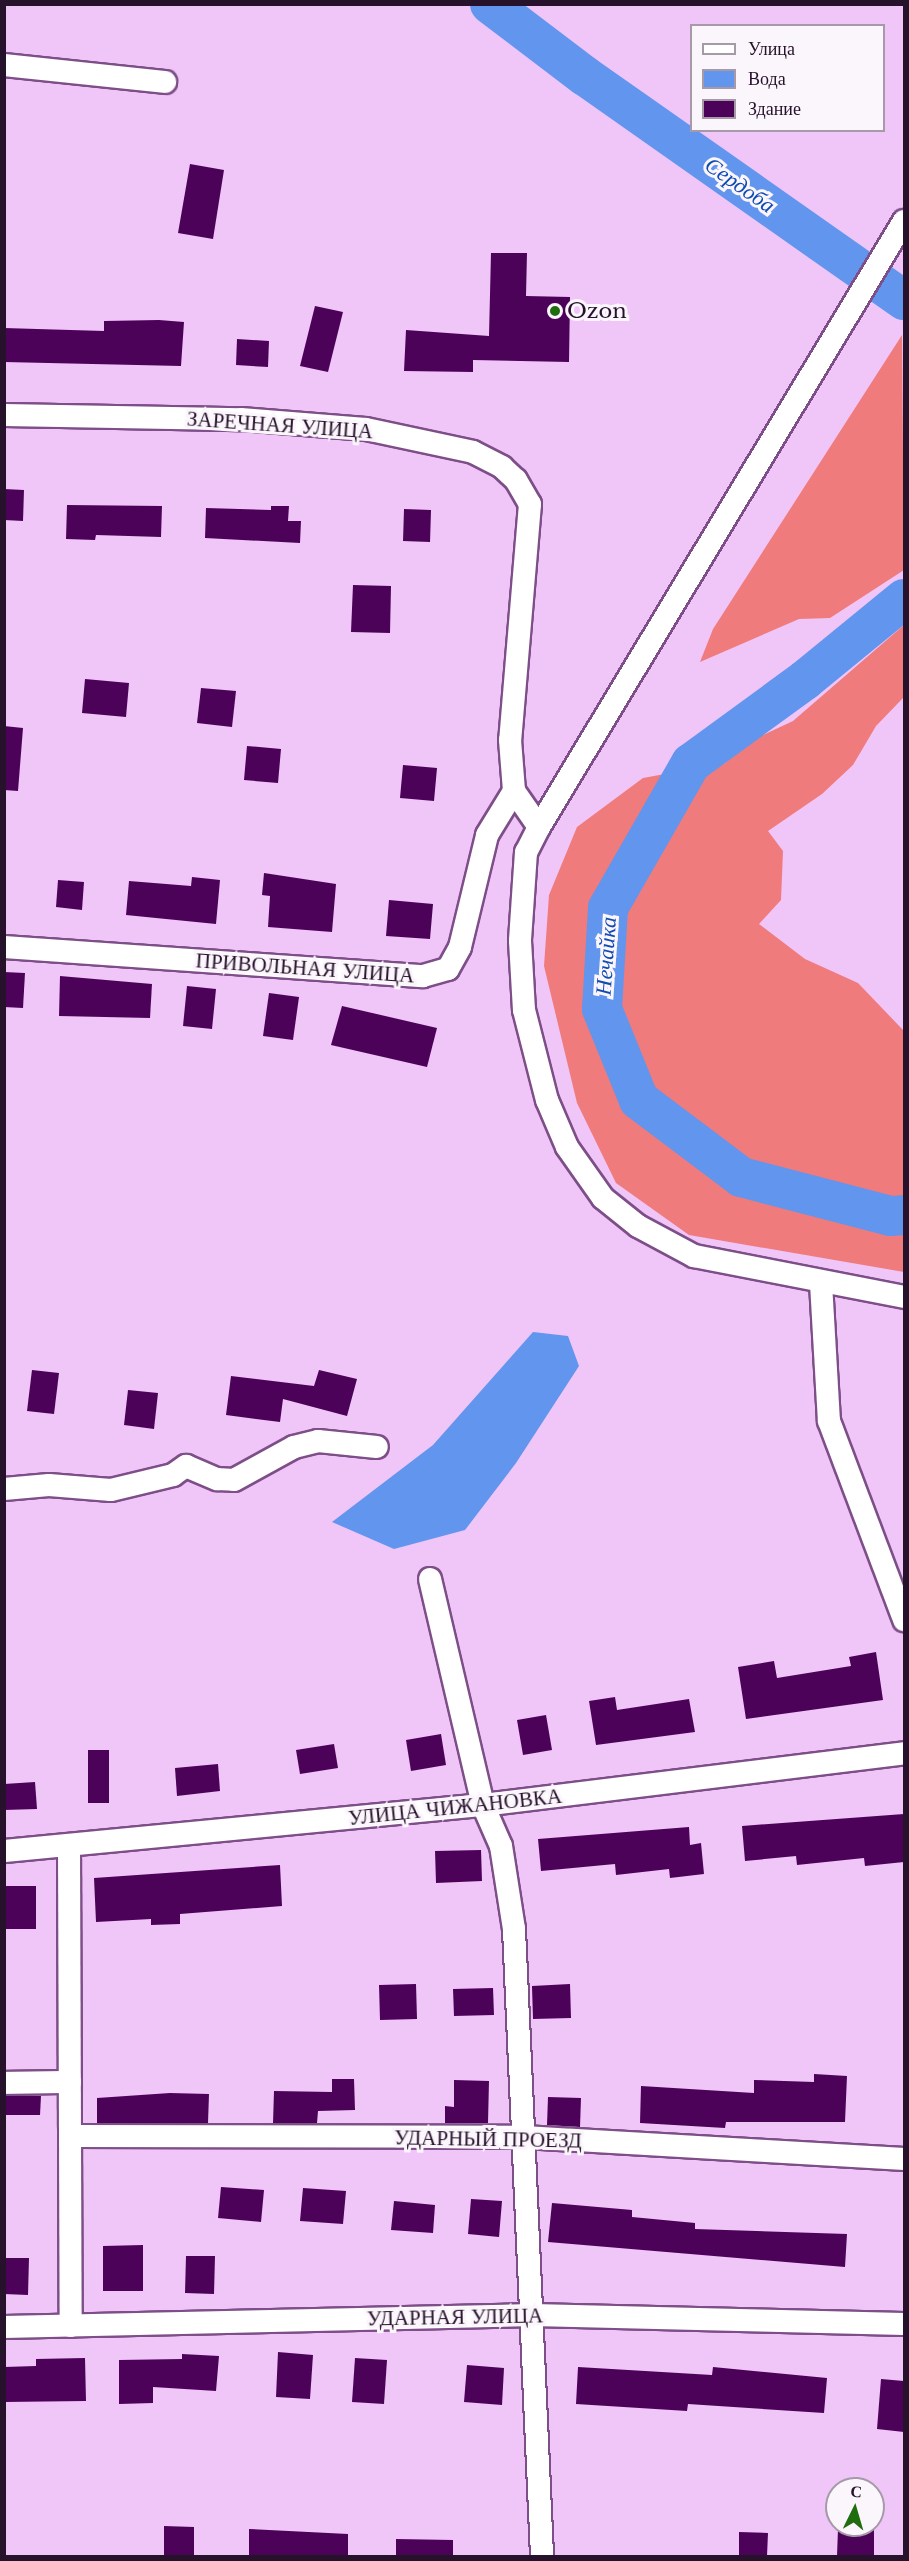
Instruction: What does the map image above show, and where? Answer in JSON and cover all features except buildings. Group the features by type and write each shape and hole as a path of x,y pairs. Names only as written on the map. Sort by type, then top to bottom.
{"street":[{"path":"4,65 165,82"},
{"path":"904,221 588,740 539,827 526,852 522,884 520,941 524,1010 547,1100 567,1147 603,1198 638,1226 694,1256 821,1283 904,1297"},
{"name":"ЗАРЕЧНАЯ УЛИЦА","path":"4,415 241,419 366,429 473,452 502,467 516,480 530,504 513,673 510,740 514,791"},
{"path":"514,791 539,827"},
{"name":"ПРИВОЛЬНАЯ УЛИЦА","path":"4,947 423,976 448,969 460,946 487,835 514,791"},
{"path":"821,1283 829,1421 904,1620"},
{"path":"4,1489 49,1485 111,1490 173,1475 186,1466 218,1479 234,1480 294,1447 318,1441 377,1447"},
{"path":"430,1580 483,1805 501,1846 514,1929 542,2556"},
{"name":"УЛИЦА ЧИЖАНОВКА","path":"4,1851 69,1848 483,1805 904,1753"},
{"path":"69,1848 71,2325"},
{"path":"4,2083 70,2082"},
{"name":"УДАРНЫЙ ПРОЕЗД","path":"70,2136 524,2137 904,2159"},
{"name":"УДАРНАЯ УЛИЦА","path":"4,2327 533,2315 904,2324"}],"shaded area":[{"path":"902,335 904,570 830,618 799,619 700,662 713,629"},
{"path":"904,625 904,697 876,726 853,765 822,794 768,831 783,851 781,900 759,924 805,959 858,983 904,1031 904,1272 689,1235 616,1183 577,1103 544,966 549,895 577,827 643,778 725,763 750,741 793,721"}],"water":[{"path":"533,1332 568,1336 579,1366 516,1463 465,1530 394,1549 332,1522 433,1445"}],"waterway":[{"name":"Сердоба","path":"490,4 585,76 904,300"},
{"name":"Нечайка","path":"904,599 805,680 691,763 608,908 602,1009 639,1100 741,1177 891,1216 904,1215"}],"place":[{"name":"Ozon","path":"555,311"}]}
